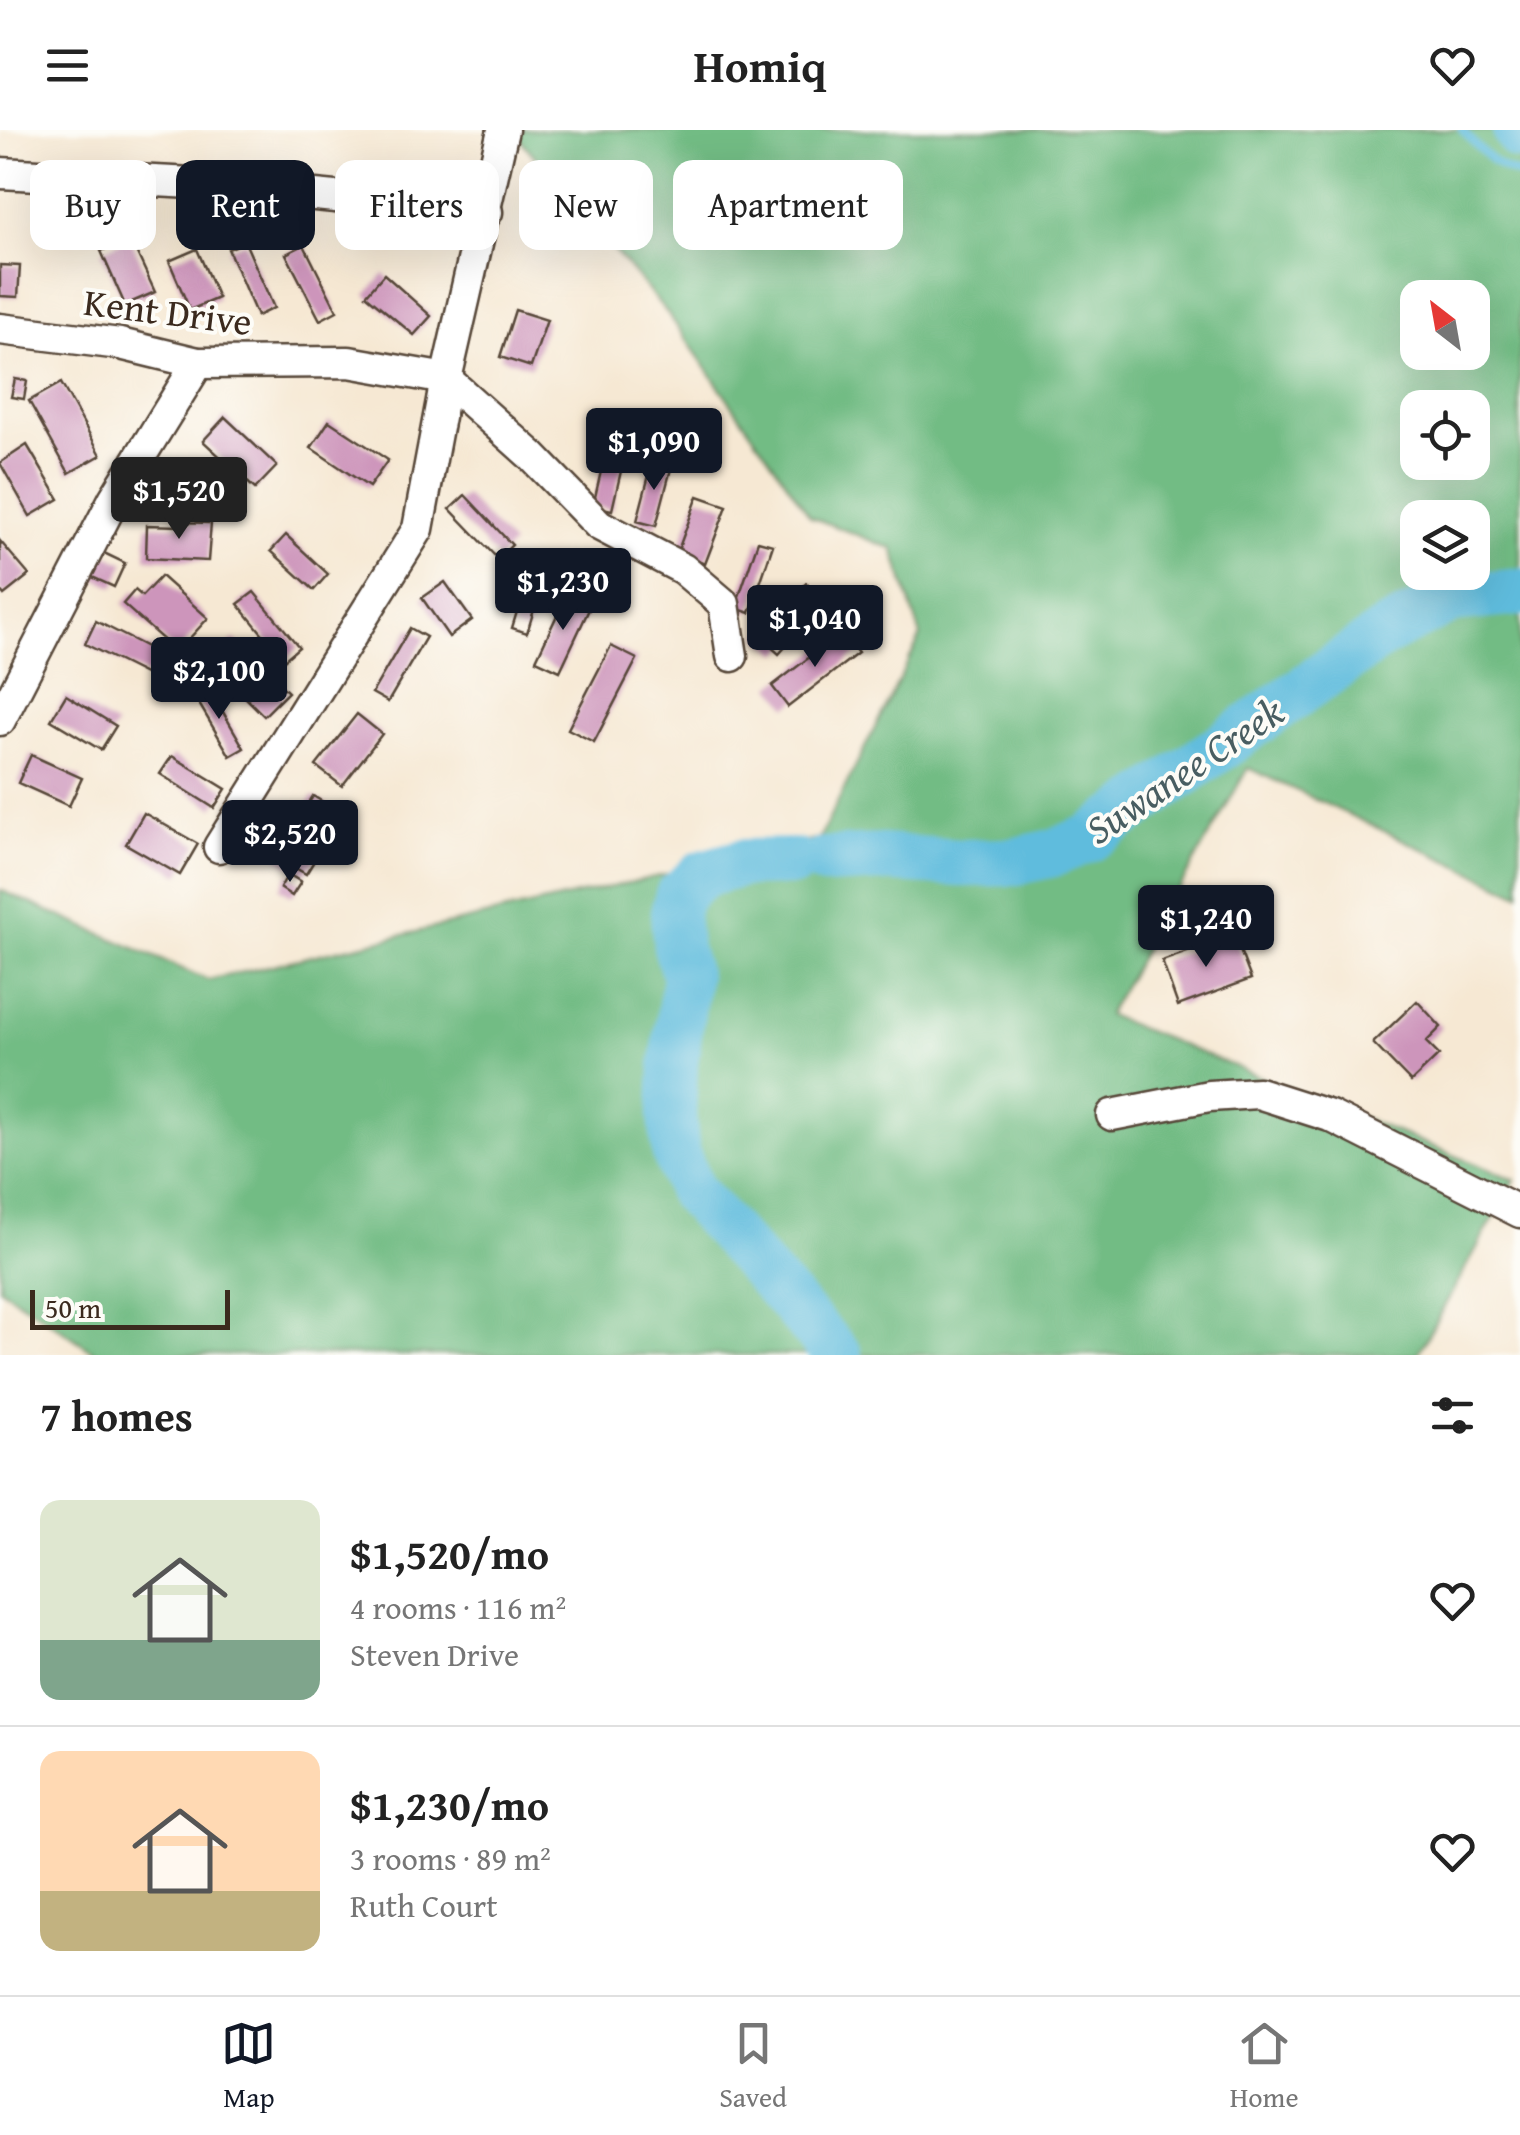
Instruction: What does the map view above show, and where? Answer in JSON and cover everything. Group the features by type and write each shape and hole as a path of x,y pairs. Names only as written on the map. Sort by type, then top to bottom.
{"street":[{"path":"497,160 503,130"},
{"path":"0,174 192,183 335,197"},
{"path":"219,847 418,529 446,379 478,250"},
{"name":"Kent Drive","path":"0,328 49,338 120,344 198,363 349,362 446,379"},
{"path":"0,720 114,499 198,363"},
{"path":"446,379 532,456 599,525 683,569 724,604 732,656"},
{"path":"1112,1115 1209,1096 1258,1093 1330,1116 1520,1212"}],"green space":[{"path":"520,130 1520,130 1520,894 1248,768 1107,1015 1515,1180 1417,1355 99,1355 0,1288 0,890 208,980 819,839 921,636 893,549 811,517 669,315 614,250 653,250 653,160 538,160 520,139"}],"building":[{"path":"136,250 155,292 125,305 101,251"},
{"path":"197,250 218,298 190,310 169,261"},
{"path":"228,250 249,250 274,308 257,316"},
{"path":"306,250 337,311 320,320 286,254"},
{"path":"0,265 20,266 18,297 0,296"},
{"path":"384,274 431,316 414,335 366,295"},
{"path":"515,310 547,320 531,367 500,357"},
{"path":"15,379 27,381 24,399 11,397"},
{"path":"61,383 101,455 69,473 29,401"},
{"path":"614,415 633,419 612,510 593,506"},
{"path":"225,417 277,466 255,489 203,441"},
{"path":"329,421 388,460 369,487 311,448"},
{"path":"27,445 59,499 30,516 0,463"},
{"path":"653,460 672,465 656,526 637,521"},
{"path":"465,495 512,545 498,559 450,509"},
{"path":"698,496 727,506 705,564 677,553"},
{"path":"179,522 211,523 208,561 146,558 147,525 179,526"},
{"path":"286,535 328,574 314,590 271,551"},
{"path":"0,541 29,575 4,595 0,590"},
{"path":"758,541 773,545 750,613 735,608"},
{"path":"104,553 125,563 114,587 92,577"},
{"path":"531,566 546,570 527,633 512,628"},
{"path":"161,576 208,618 177,652 123,604 135,590 142,596"},
{"path":"445,582 472,620 449,637 422,598"},
{"path":"806,583 826,601 779,654 759,636"},
{"path":"254,592 299,647 284,660 238,604"},
{"path":"566,596 590,607 560,671 536,660"},
{"path":"96,621 168,658 157,680 85,644"},
{"path":"410,628 426,637 388,702 372,693"},
{"path":"841,633 858,653 788,707 772,686"},
{"path":"234,640 288,692 264,716 211,663"},
{"path":"611,646 637,659 594,742 568,729"},
{"path":"209,688 244,748 230,756 195,697"},
{"path":"66,695 116,726 101,750 51,720"},
{"path":"357,714 382,734 342,786 316,766"},
{"path":"31,755 82,778 69,806 18,783"},
{"path":"172,756 226,789 214,808 160,774"},
{"path":"313,796 343,814 306,874 276,857"},
{"path":"144,813 198,844 180,875 126,844"},
{"path":"288,874 301,882 292,896 280,888"},
{"path":"1234,935 1251,979 1178,1006 1162,961"},
{"path":"1417,1001 1441,1027 1426,1042 1439,1055 1411,1082 1373,1043"}],"waterway":[{"path":"1462,130 1495,163 1520,175"},
{"name":"Suwanee Creek","path":"1516,130 1520,136"},
{"name":"Suwanee Creek","path":"824,861 882,858 1013,862 1053,853 1090,838 1386,632 1452,599 1520,592"},
{"name":"Suwanee Creek","path":"795,862 742,863 702,874 679,895 674,913 677,946 686,976 674,1063 672,1115 676,1154 691,1191 838,1355"}]}
